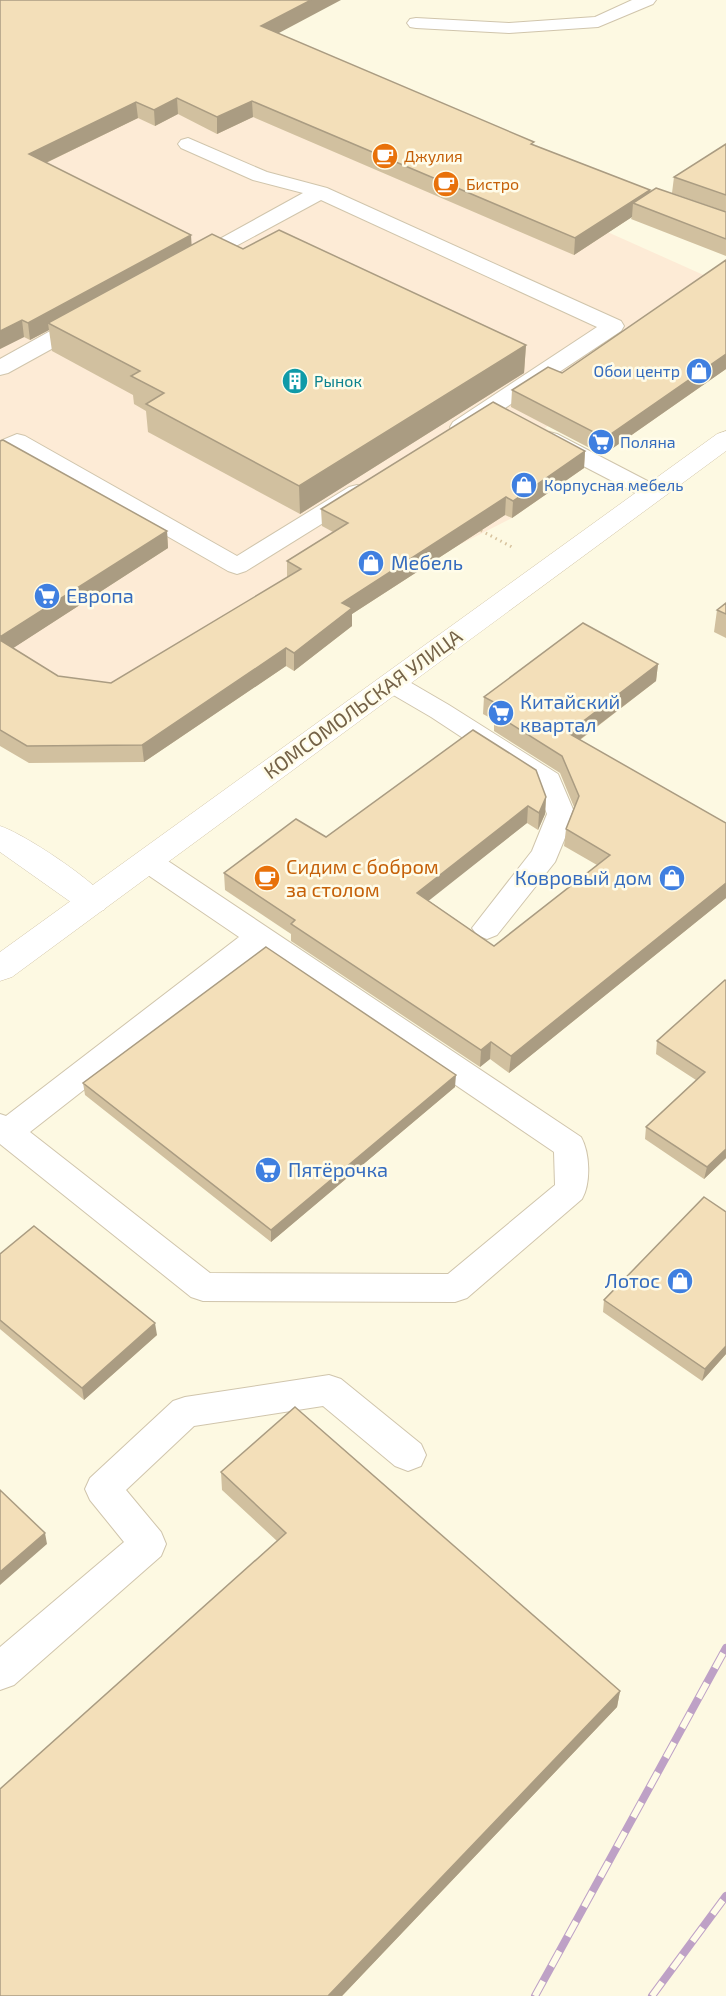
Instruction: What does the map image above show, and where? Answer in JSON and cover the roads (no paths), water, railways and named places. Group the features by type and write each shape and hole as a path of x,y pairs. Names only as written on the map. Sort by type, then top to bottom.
{"main road":[{"name":"КОМСОМОЛЬСКАЯ УЛИЦА","path":"0,969 726,439"},
{"path":"0,837 52,871 93,902"}],"lane":[{"path":"416,22 509,28 598,22 647,0"},
{"path":"188,144 260,176 320,192 613,326 440,440"},
{"path":"176,271 320,192"},
{"path":"0,368 103,311"},
{"path":"491,408 651,492"},
{"path":"0,450 17,441 237,566 370,483"},
{"path":"392,683 440,711 548,781 561,814 545,855 487,928"},
{"path":"149,862 570,1146 571,1190 455,1288 203,1287 4,1129 259,937"},
{"path":"0,1672 148,1544 103,1489 185,1412 329,1390 408,1455"}],"railway":[{"path":"535,1996 726,1648"},
{"path":"652,1996 726,1896"}],"place":[{"name":"Джулия","path":"385,156"},
{"name":"Бистро","path":"446,184"},
{"name":"Обои центр","path":"699,371"},
{"name":"Рынок","path":"295,381"},
{"name":"Поляна","path":"601,442"},
{"name":"Корпусная мебель","path":"524,485"},
{"name":"Мебель","path":"371,563"},
{"name":"Европа","path":"47,596"},
{"name":"Китайский квартал","path":"501,713"},
{"name":"Сидим с бобром за столом","path":"267,878"},
{"name":"Ковровый дом","path":"672,878"},
{"name":"Пятёрочка","path":"268,1170"},
{"name":"Лотос","path":"680,1281"}]}
